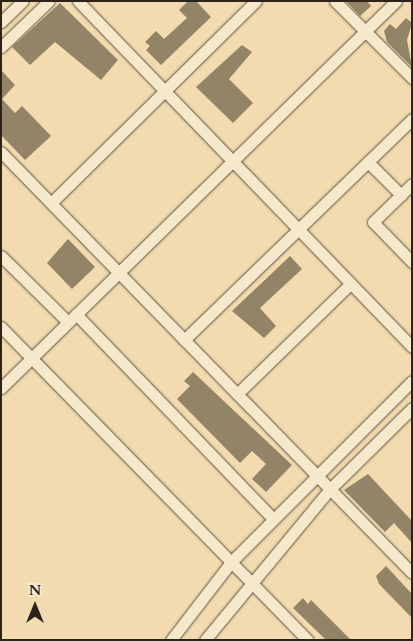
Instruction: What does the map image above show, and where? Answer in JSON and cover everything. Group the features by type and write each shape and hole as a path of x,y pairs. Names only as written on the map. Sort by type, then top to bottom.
{"street":[{"path":"1,22 23,1"},
{"path":"1,47 48,1"},
{"path":"78,1 412,347"},
{"path":"51,203 256,1"},
{"path":"335,1 412,78"},
{"path":"1,388 396,1"},
{"path":"184,340 299,231 412,119"},
{"path":"1,152 412,573"},
{"path":"368,162 401,195"},
{"path":"412,184 373,222 412,262"},
{"path":"1,256 72,318 272,519"},
{"path":"237,394 350,284"},
{"path":"1,326 307,640"},
{"path":"171,640 231,562 316,474 412,381"},
{"path":"204,640 250,581 330,489 412,408"}],"building":[{"path":"188,1 196,1 211,17 161,65 146,50 150,46 145,42 156,31 164,39 187,18 179,10"},
{"path":"346,1 367,1 371,6 360,16"},
{"path":"60,3 118,60 101,80 55,42 30,65 12,47"},
{"path":"406,18 412,23 407,40 412,67 387,42 384,31 390,24 396,29"},
{"path":"242,45 252,52 229,79 253,103 233,123 196,87"},
{"path":"1,70 15,85 2,99 15,113 22,106 51,136 25,160 1,135"},
{"path":"68,239 95,267 72,289 47,263"},
{"path":"290,256 302,269 260,308 276,326 264,338 232,311"},
{"path":"193,372 292,465 266,492 252,479 266,464 252,451 240,463 177,399 190,386 184,381"},
{"path":"368,474 412,521 412,543 394,523 385,532 344,490"},
{"path":"386,566 412,594 412,618 379,584 376,576"},
{"path":"303,598 308,604 311,600 351,640 326,640 293,608"}]}
